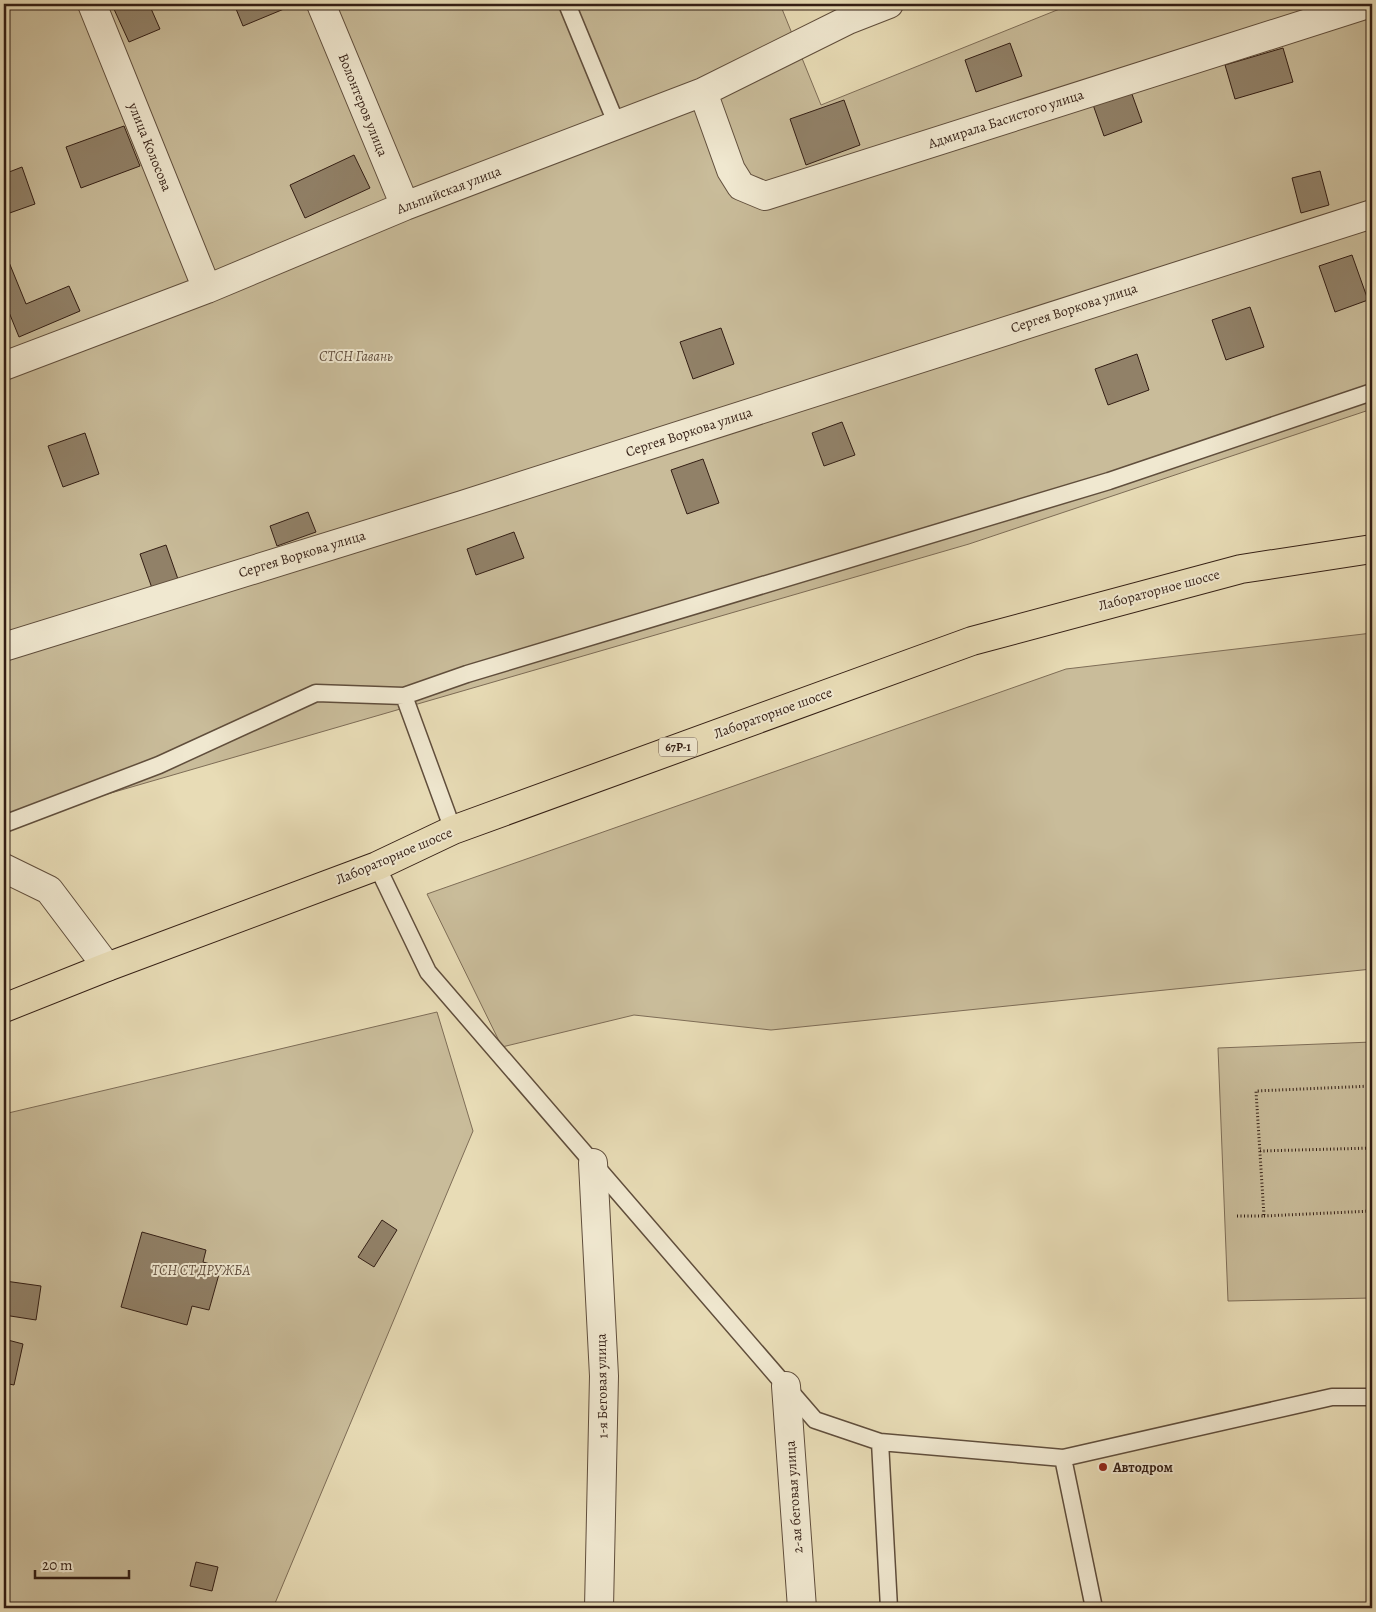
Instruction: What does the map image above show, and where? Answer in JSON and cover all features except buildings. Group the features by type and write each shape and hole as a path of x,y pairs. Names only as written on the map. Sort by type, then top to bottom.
{"main road":[{"name":"Лабораторное шоссе","path":"4,1008 107,967 377,866 453,830 972,640 1241,569 1372,549"}],"street":[{"name":"улица Колосова","path":"92,4 207,289"},
{"name":"Волонтеров улица","path":"321,4 405,206"},
{"name":"Альпийская улица","path":"4,366 207,289 405,206 703,92 845,12 889,4"},
{"name":"Адмирала Басистого улица","path":"703,92 731,170 742,186 765,196 1368,4"},
{"name":"Сергея Воркова улица","path":"4,647 462,505 1372,214"},
{"path":"4,868 49,890 107,967"},
{"name":"1-я Беговая улица","path":"593,1163 604,1376 599,1608"},
{"name":"2-ая беговая улица","path":"786,1386 802,1608"}],"lane":[{"path":"567,4 617,125"},
{"path":"4,824 158,764 316,693 404,696 486,668 1109,482 1372,392"},
{"path":"404,696 453,830"},
{"path":"377,866 428,972 815,1420 880,1442 1064,1458 1332,1398 1372,1397"},
{"path":"880,1442 889,1608"},
{"path":"1064,1458 1094,1608"}],"path":[{"path":"1264,1216 1256,1091 1372,1086"},
{"path":"1260,1152 1372,1148"},
{"path":"1237,1216 1372,1211"}],"green space":[{"name":"СТСН Гавань","path":"4,4 780,4 821,105 1072,4 1372,4 1372,409 969,544 4,824"},
{"path":"1372,633 1372,969 771,1030 634,1015 502,1047 427,894 1066,669"},
{"name":"ТСН СТ ДРУЖБА","path":"437,1012 473,1131 273,1608 4,1608 4,1114"},
{"path":"1372,1042 1372,1298 1228,1301 1218,1048"}],"place":[{"name":"Автодром","path":"1103,1467"}]}
